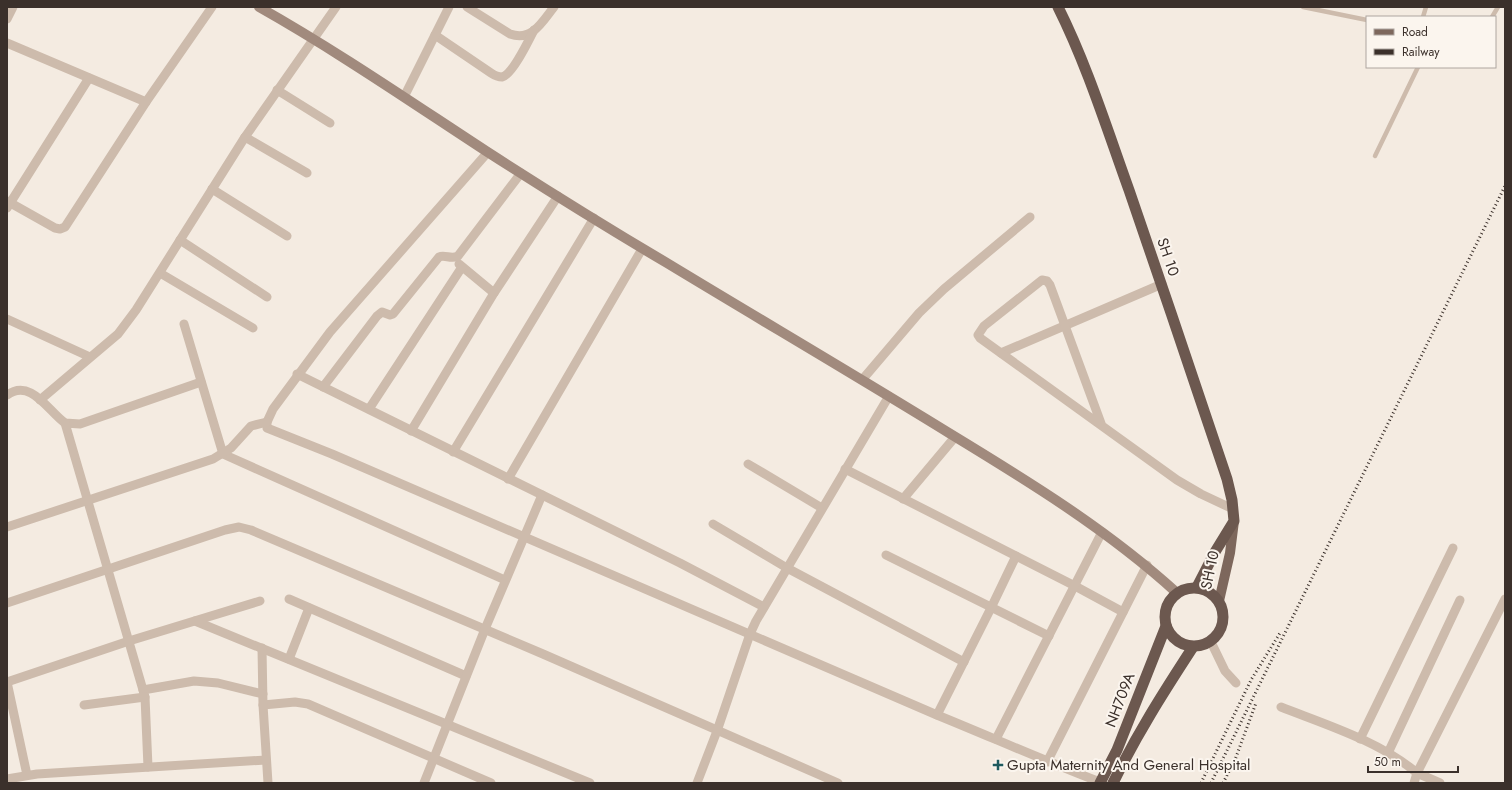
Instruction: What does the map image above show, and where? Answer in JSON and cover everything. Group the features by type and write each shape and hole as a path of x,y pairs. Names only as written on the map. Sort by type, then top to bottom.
{"highway":[{"name":"SH 10","path":"1059,7 1106,126 1162,284 1227,479 1234,521 1215,552 1197,587"},
{"path":"1197,587 1208,591 1219,601 1223,609 1224,618 1220,632 1212,642 1202,646 1193,647 1180,644 1172,637 1166,626 1164,615 1168,603 1177,592 1186,588 1197,587"},
{"name":"NH709A","path":"1100,783 1122,737 1166,626"},
{"name":"NH709A","path":"1113,783 1148,716 1193,647"}],"main road":[{"path":"259,7 313,38 488,152 642,249 889,396 1017,475 1102,532 1147,565 1177,592"},
{"name":"SH 10","path":"1219,601 1229,559 1234,521"}],"street":[{"path":"89,78 8,204 55,228 60,229 65,227 146,102 212,7"},
{"path":"40,400 118,334 136,310 160,273 245,137 336,7"},
{"path":"404,97 449,7"},
{"path":"467,7 510,34 525,36 534,30"},
{"path":"435,35 490,73 503,77 508,74 512,68 534,30 554,7"},
{"path":"7,43 146,102"},
{"path":"278,90 330,124"},
{"path":"245,137 307,173"},
{"path":"488,152 330,332 297,374 273,409 266,422 268,428 272,431 332,454 524,536 936,715 1100,783"},
{"path":"452,258 458,256 521,173"},
{"path":"212,189 287,236"},
{"path":"411,430 494,293 558,196"},
{"path":"862,380 919,313 944,289 1030,217"},
{"path":"453,452 594,218"},
{"path":"180,240 267,297"},
{"path":"508,479 642,249"},
{"path":"323,387 377,316 382,312 390,315 393,314 438,257 444,256 452,258 494,293"},
{"path":"369,409 462,267"},
{"path":"160,273 253,328"},
{"path":"1102,426 1050,285 1046,281 1042,280 984,326 978,335 980,338 1001,353 1102,426 1177,480 1200,494 1233,509"},
{"path":"1001,353 1162,284"},
{"path":"7,319 90,357"},
{"path":"184,324 223,454 505,580"},
{"path":"297,374 764,607"},
{"path":"65,423 80,424 202,382"},
{"path":"7,395 16,390 28,392 40,400 65,423 89,500 144,694 148,767"},
{"path":"697,783 717,731 750,634 764,607 889,396"},
{"path":"7,527 213,459 231,448 251,426 266,422"},
{"path":"903,499 955,437"},
{"path":"748,464 822,508"},
{"path":"846,469 1124,612"},
{"path":"424,783 505,580 542,496"},
{"path":"713,524 787,568 964,662"},
{"path":"7,603 225,530 239,527 250,530 485,629 838,783"},
{"path":"996,739 1102,532"},
{"path":"1360,739 1453,548"},
{"path":"886,555 1048,636"},
{"path":"936,715 1016,556"},
{"path":"1047,762 1147,565"},
{"path":"289,599 466,676"},
{"path":"1414,783 1417,772 1505,599"},
{"path":"1388,753 1460,600"},
{"path":"28,775 11,721 7,682 129,641 260,601"},
{"path":"288,659 308,608"},
{"path":"196,621 590,783"},
{"path":"1212,642 1225,671 1236,683"},
{"path":"262,648 262,694 268,783"},
{"path":"84,704 144,694 194,680 218,683 262,694"},
{"path":"263,705 295,702 308,704 491,783"},
{"path":"1281,707 1360,739 1404,761 1417,772 1440,783"},
{"path":"7,779 28,775 266,760"}],"lane":[{"path":"1303,7 1366,20"},
{"path":"1493,16 1498,7"},
{"path":"1375,156 1418,68"}],"railway":[{"path":"1211,783 1505,186"},
{"path":"1201,783 1251,680 1280,633"},
{"path":"1223,783 1235,760 1256,703"}],"place":[{"name":"Gupta Maternity And General Hospital","path":"998,765"}]}
